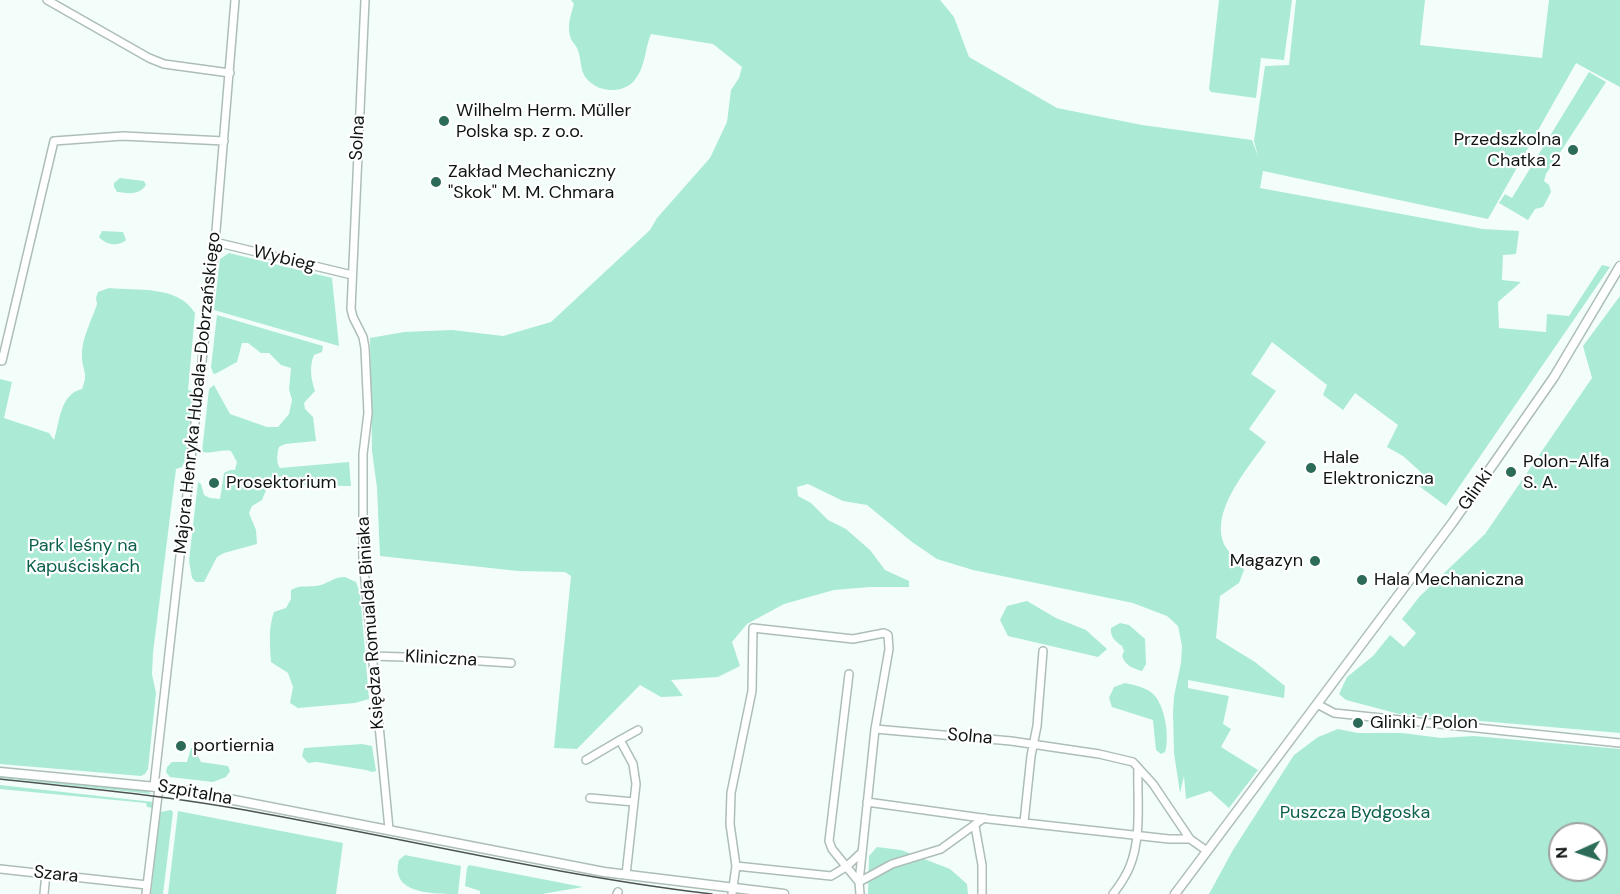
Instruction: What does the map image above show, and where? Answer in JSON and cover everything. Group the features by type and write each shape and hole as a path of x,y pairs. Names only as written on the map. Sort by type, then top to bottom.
{"street":[{"path":"47,0 149,58 164,64 230,73"},
{"name":"Majora Henryka Hubala-Dobrzańskiego","path":"146,894 215,242 235,0"},
{"name":"Solna","path":"352,275 365,0"},
{"path":"2,361 54,141 123,136 224,141"},
{"name":"Wybieg","path":"215,242 352,275"},
{"name":"Glinki","path":"1175,894 1453,522 1554,377 1620,266"},
{"name":"Księdza Romualda Biniaka","path":"352,275 353,317 363,337 365,348 368,413 363,454 363,559 389,829"},
{"path":"733,891 736,866 730,824 731,793 752,691 753,628 853,639 884,633 888,635 889,649 875,729 861,853 858,882 860,894"},
{"path":"1024,822 1031,756 1037,726 1043,651"},
{"name":"Kliniczna","path":"372,656 511,663"},
{"path":"849,674 829,841 832,849 858,882"},
{"path":"1317,704 1334,713 1620,743"},
{"name":"Solna","path":"875,729 1034,744 1134,762 1153,784 1190,838 1207,851"},
{"path":"586,760 638,730"},
{"path":"620,740 633,764 636,775 626,875"},
{"path":"1113,894 1130,867 1137,835 1138,768"},
{"name":"Szpitalna","path":"0,772 157,786 626,875 733,891 784,894"},
{"path":"590,798 634,802"},
{"path":"867,802 1169,839 1190,838"},
{"path":"858,882 892,864 941,849 984,818"},
{"path":"975,826 982,865 982,894"},
{"path":"736,866 831,876 846,867 861,853"},
{"name":"Szara","path":"0,869 147,885"},
{"path":"44,894 46,873"}],"green space":[{"path":"571,0 940,0 954,17 969,57 1057,108 1142,125 1252,140 1258,156 1254,141 1265,66 1289,65 1296,0 1425,0 1420,45 1542,58 1549,0 1620,0 1620,87 1576,63 1488,219 1263,171 1260,188 1483,229 1519,231 1516,254 1503,255 1502,280 1521,282 1498,302 1499,328 1546,332 1547,314 1569,316 1602,265 1610,267 1446,506 1419,486 1424,475 1403,456 1387,447 1398,425 1355,393 1343,410 1323,395 1327,385 1272,342 1251,374 1276,391 1249,429 1266,442 1240,478 1225,507 1221,522 1222,536 1227,549 1240,562 1244,570 1239,583 1220,596 1216,638 1255,662 1285,686 1284,698 1188,680 1188,688 1229,696 1223,724 1231,729 1221,747 1258,770 1229,808 1210,791 1186,799 1184,776 1180,793 1174,753 1173,712 1182,646 1178,626 1167,616 1133,603 973,570 937,559 912,542 867,505 843,501 808,484 797,487 798,496 811,503 828,520 846,529 870,550 885,570 909,581 909,587 834,590 784,604 747,624 732,642 740,666 718,677 671,680 683,696 661,697 640,685 577,749 554,748 571,576 565,572 518,571 380,556 377,488 372,451 370,338 404,332 452,330 503,336 551,322 650,230 657,218 710,158 727,122 731,90 739,78 742,67 713,44 651,34 643,65 633,82 621,89 600,88 588,81 584,75 578,51 569,32 574,4"},
{"path":"1219,0 1292,0 1284,60 1261,58 1256,98 1211,92 1209,89"},
{"path":"1589,72 1606,82 1546,174 1544,181 1549,185 1551,192 1543,207 1535,209 1528,220 1499,203 1505,194 1512,198"},
{"path":"120,178 144,181 146,185 136,192 117,192 114,183"},
{"path":"102,231 123,232 126,240 119,244 109,243 99,237"},
{"path":"229,253 332,278 339,346 214,310 220,259"},
{"name":"Park leśny na Kapuściskach","path":"109,288 168,294 188,304 195,313 188,390 193,391 186,458 182,467 176,469 153,653 152,674 156,693 148,769 141,776 0,764 0,379 12,382 4,418 49,433 54,440 65,402 69,396 82,389 84,384 83,343 97,304 98,292"},
{"path":"1620,296 1620,733 1399,714 1346,700 1339,694 1347,677 1373,656 1390,635 1404,647 1416,633 1402,619 1420,596 1485,534 1592,378 1583,346"},
{"path":"217,315 323,346 322,352 314,355 311,364 315,391 304,403 305,409 313,417 316,441 285,444 279,447 278,463 280,468 349,462 351,486 268,485 262,500 252,506 249,513 256,530 257,544 217,557 204,582 196,582 192,578 189,561 198,482 201,484 204,495 220,499 224,473 235,470 237,462 231,451 202,452 209,389 214,385 230,414 267,427 278,427 289,414 292,400 289,389 291,368 281,365 269,353 261,353 248,343 242,343 237,362 213,373 211,367"},
{"path":"345,577 356,582 360,593 369,699 355,703 298,708 290,703 293,687 288,673 271,662 270,631 274,612 286,608 291,599 291,590 298,587 321,585"},
{"path":"1027,601 1056,618 1086,630 1107,649 1098,657 1008,636 1000,620 1007,606"},
{"path":"1120,623 1129,625 1145,639 1146,664 1142,671 1132,668 1125,662 1122,656 1124,651 1122,646 1112,636 1111,628"},
{"path":"1125,683 1146,689 1160,704 1167,738 1165,752 1161,754 1156,750 1153,720 1112,707 1109,698 1114,687"},
{"name":"Puszcza Bydgoska","path":"1338,729 1358,733 1402,733 1441,738 1474,736 1620,749 1620,894 1209,894 1233,850 1294,755 1318,737"},
{"path":"362,744 372,746 376,771 317,762 308,763 302,756 304,748"},
{"path":"191,748 195,750 201,762 228,766 230,771 226,777 213,782 170,777 166,772 167,767 172,762 187,762"},
{"path":"0,776 144,789 152,794 0,778"},
{"path":"0,785 153,802 153,808 147,807 146,803 0,789"},
{"path":"171,810 173,812 163,894 151,894 160,812"},
{"path":"178,811 343,843 336,894 168,894"},
{"path":"877,847 901,850 950,869 967,884 968,894 868,894 869,856"},
{"path":"405,855 461,866 458,894 426,892 407,886 401,880 398,871 399,860"},
{"path":"469,865 583,887 542,894 480,894 480,891 465,886"}],"tram line":[{"path":"0,779 131,793 229,807 542,868 712,894"}],"place":[{"name":"Wilhelm Herm. Müller Polska sp. z o.o.","path":"444,121"},
{"name":"Przedszkolna Chatka 2","path":"1573,150"},
{"name":"Zakład Mechaniczny \"Skok\" M. M. Chmara","path":"436,182"},
{"name":"Hale Elektroniczna","path":"1311,468"},
{"name":"Polon-Alfa S. A.","path":"1511,472"},
{"name":"Prosektorium","path":"214,483"},
{"name":"Magazyn","path":"1315,561"},
{"name":"Hala Mechaniczna","path":"1362,580"},
{"name":"Glinki / Polon","path":"1358,723"},
{"name":"portiernia","path":"181,746"}]}
